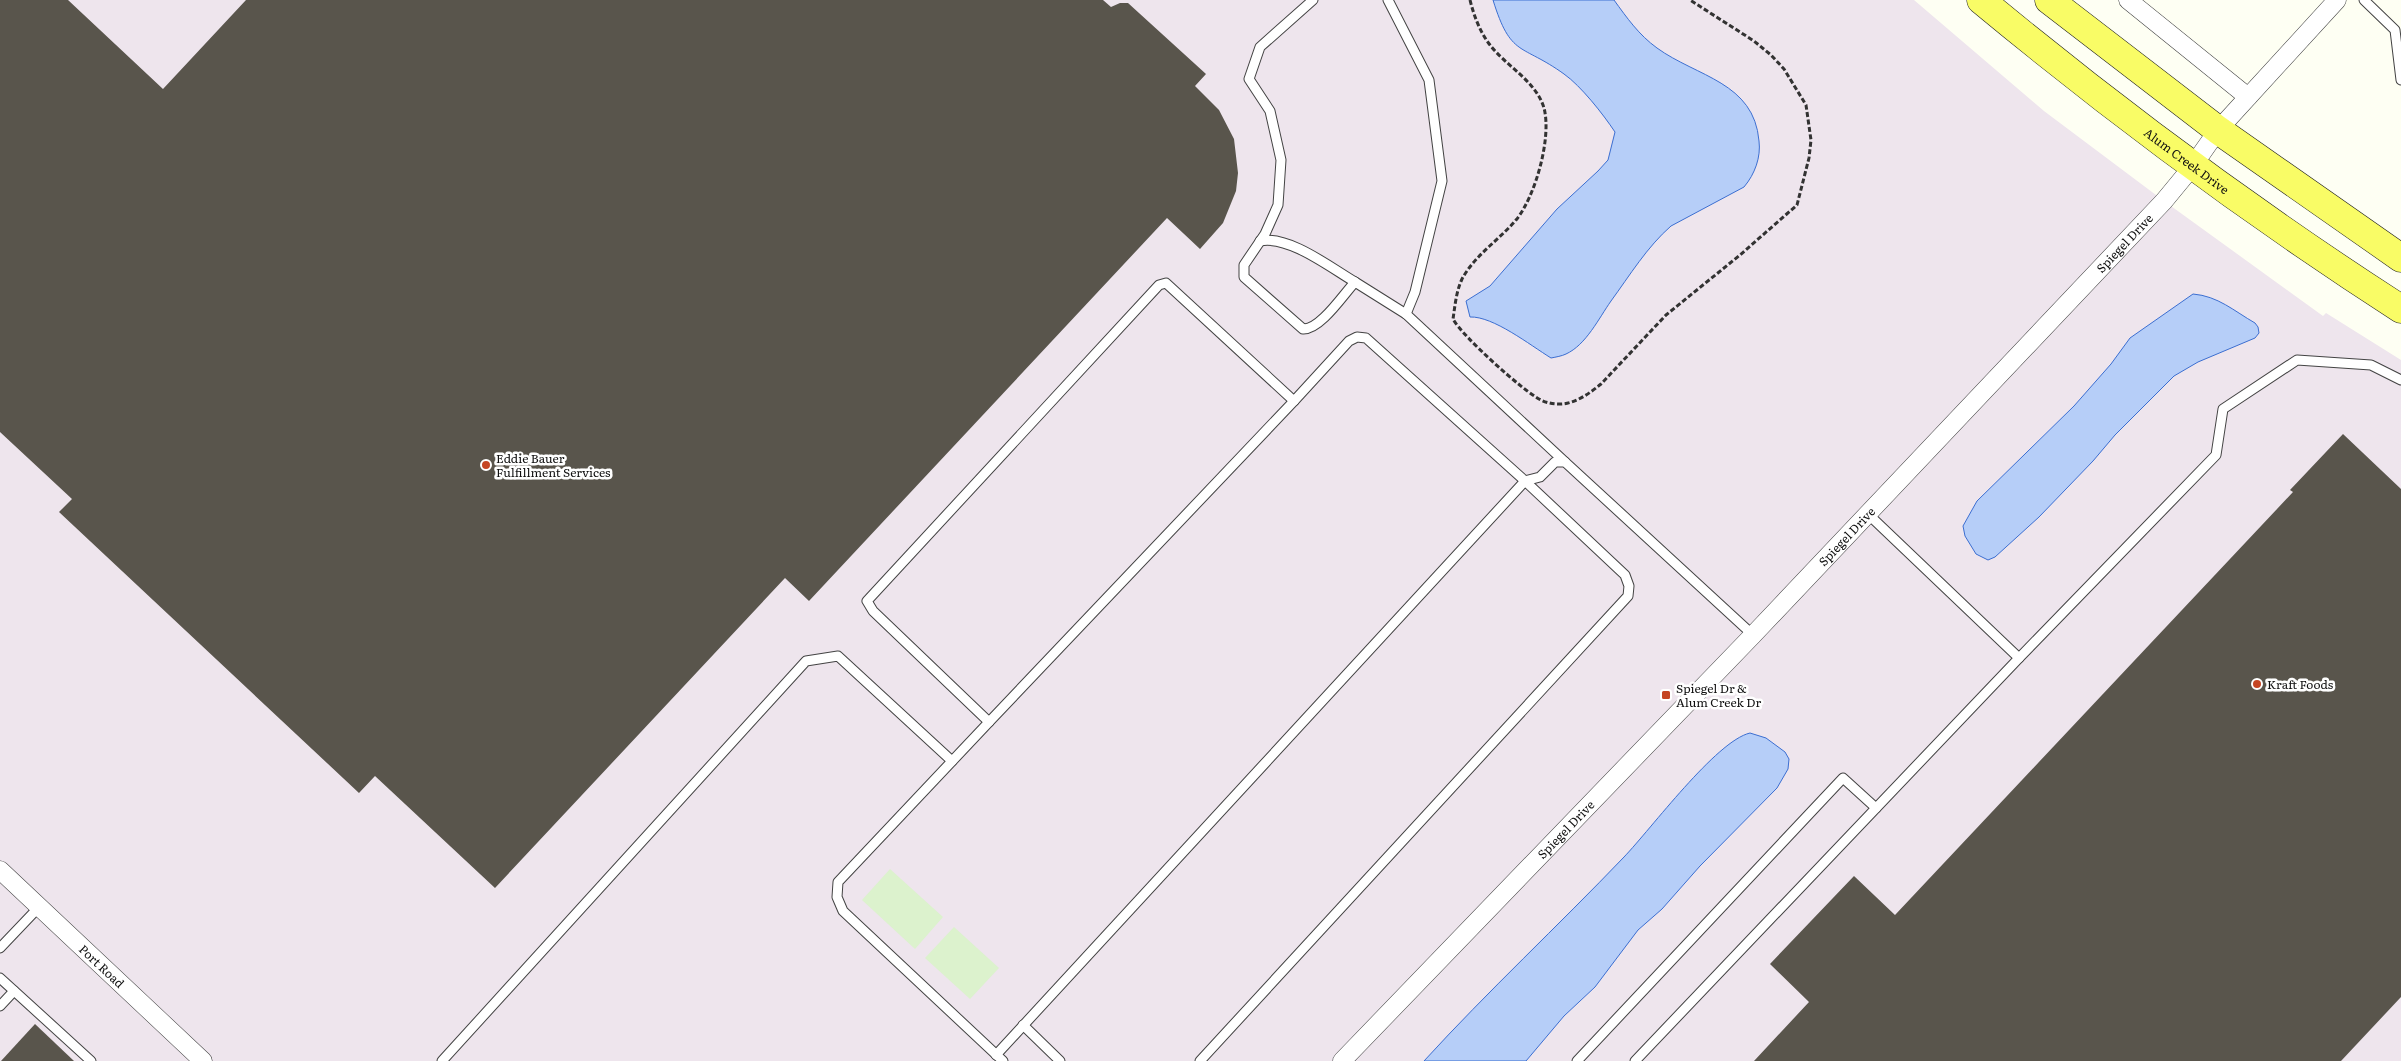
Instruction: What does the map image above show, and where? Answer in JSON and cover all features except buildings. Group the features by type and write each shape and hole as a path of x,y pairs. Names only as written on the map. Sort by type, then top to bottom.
{"main road":[{"name":"Alum Creek Drive","path":"1981,0 2192,167 2401,309"},
{"path":"2049,0 2218,130 2401,258"}],"street":[{"path":"2128,0 2248,97"},
{"name":"Spiegel Drive","path":"1342,1061 1753,635 2157,208 2192,167 2218,130 2337,0"},
{"name":"Port Road","path":"0,870 203,1061"}],"lane":[{"path":"1313,0 1260,46 1248,78 1270,111 1281,160 1278,205 1260,241 1244,265 1244,277 1303,329 1310,330 1319,324 1355,282"},
{"path":"1388,0 1429,80 1442,181 1415,292 1406,314"},
{"path":"2364,0 2395,30 2401,80"},
{"path":"1260,241 1267,240 1286,243 1355,282 1406,314 1753,635"},
{"path":"989,722 872,611 868,601 1159,285 1166,283 1294,401"},
{"path":"1200,1061 1628,596 1629,586 1625,575 1525,481 1366,338 1357,338 1349,341 838,882 837,897 842,911 999,1058 1023,1025 1525,481 1540,477 1554,462 1565,462"},
{"path":"1635,1061 2019,658 2216,455 2223,410 2297,360 2371,364 2401,380"},
{"path":"1868,514 2019,658"},
{"path":"442,1061 806,661 838,656 952,761"},
{"path":"1578,1061 1843,778 1876,808"},
{"path":"0,948 39,907"},
{"path":"0,978 91,1061"},
{"path":"0,1006 14,990"},
{"path":"1023,1025 1060,1061"}],"path":[{"path":"1470,0 1481,30 1490,45 1534,91 1543,106 1547,123 1546,146 1540,166 1517,218 1476,260 1463,278 1456,293 1452,320 1462,332 1529,393 1550,403 1563,404 1576,400 1601,384 1666,315 1740,255 1797,205 1809,158 1811,140 1806,105 1797,88 1771,55 1735,28 1690,0"}],"shaded area":[{"path":"0,0 1914,0 2044,111 2164,201 2323,316 2326,313 2401,360 2401,1061 0,1061"}],"green space":[{"path":"890,869 943,917 915,949 862,900"},
{"path":"954,927 999,968 970,999 925,958"}],"water":[{"path":"1493,0 1614,0 1639,32 1657,48 1721,83 1735,93 1747,106 1755,121 1759,141 1756,165 1744,187 1671,226 1639,262 1586,338 1573,350 1564,355 1551,358 1500,326 1479,318 1470,317 1466,301 1490,286 1557,209 1608,160 1615,132 1571,79 1512,41 1499,19"},
{"path":"2193,294 2202,295 2226,305 2255,323 2259,333 2255,338 2198,362 2174,376 2115,435 2093,461 2039,517 1995,557 1988,560 1976,554 1965,536 1963,526 1977,501 2074,406 2111,364 2130,338"},
{"path":"1750,733 1766,738 1785,752 1789,759 1788,769 1777,788 1700,866 1662,909 1638,930 1595,987 1564,1016 1526,1061 1424,1061 1624,857 1702,768 1736,739"}],"place":[{"name":"Eddie Bauer Fulfillment Services","path":"486,465"},
{"name":"Kraft Foods","path":"2257,684"},
{"name":"Spiegel Dr & Alum Creek Dr","path":"1666,695"}]}
